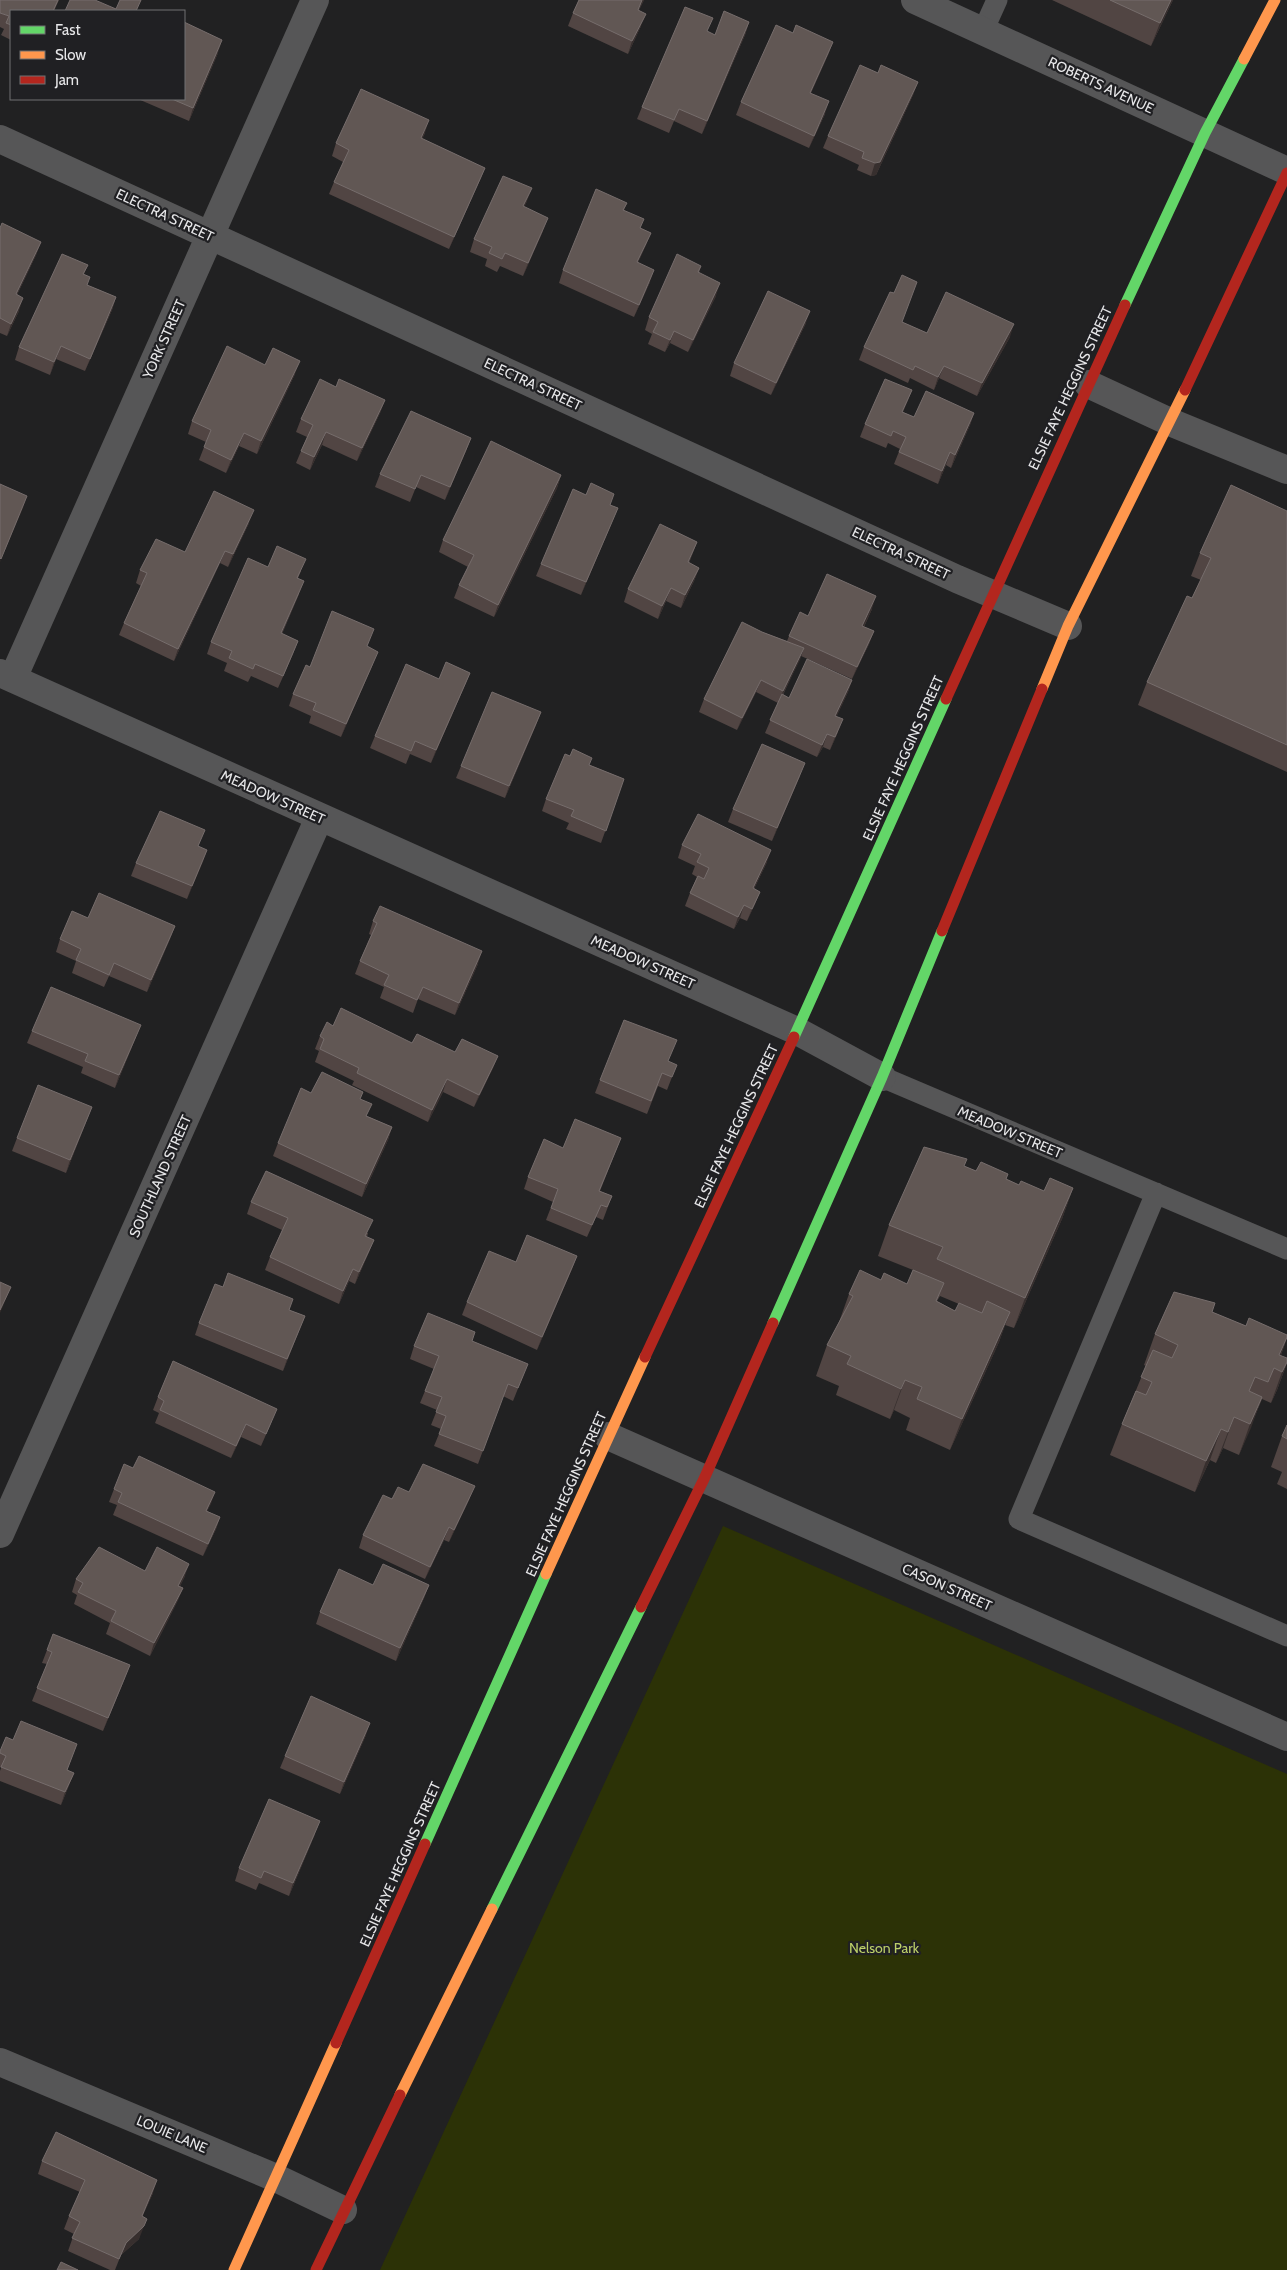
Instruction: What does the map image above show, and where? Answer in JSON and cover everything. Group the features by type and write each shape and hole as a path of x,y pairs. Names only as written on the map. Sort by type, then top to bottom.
{"main road":[{"name":"ELSIE FAYE HEGGINS STREET","path":"234,2270 608,1436 797,1031 1088,384 1205,133 1275,0"},
{"path":"316,2270 343,2210 704,1479 882,1077 1068,626 1170,422 1287,172"}],"street":[{"name":"YORK STREET","path":"7,676 210,235 315,0"},
{"name":"ROBERTS AVENUE","path":"915,0 1287,172"},
{"name":"ELECTRA STREET","path":"0,139 993,594 1068,626"},
{"path":"1088,384 1170,422 1287,470"},
{"name":"MEADOW STREET","path":"7,676 319,818 797,1031 882,1077"},
{"name":"SOUTHLAND STREET","path":"0,1534 319,818"},
{"name":"CASON STREET","path":"608,1436 1287,1737"},
{"name":"LOUIE LANE","path":"0,2062 276,2178 343,2210"}],"lane":[{"path":"983,31 997,0"},
{"name":"MEADOW STREET","path":"882,1077 1287,1249"},
{"path":"1156,1194 1019,1519 1287,1636"}],"green space":[{"name":"Nelson Park","path":"723,1526 1287,1774 1287,2270 380,2270"}],"building":[{"path":"0,0 58,0 53,10 10,10 10,25 6,23 9,16 0,13"},
{"path":"70,0 95,0 116,9 120,0 141,0 136,10 65,10"},
{"path":"579,0 642,0 638,10 646,14 632,41 573,13"},
{"path":"1110,0 1171,0 1160,23"},
{"path":"685,7 713,18 707,31 715,35 724,11 749,22 707,121 679,109 674,120 642,107"},
{"path":"185,22 222,40 193,108 174,100 185,100"},
{"path":"776,25 793,33 796,25 833,42 810,93 829,101 814,136 741,102"},
{"path":"860,65 878,73 881,65 918,82 880,162 875,163 862,158 864,152 828,136"},
{"path":"361,89 429,120 421,138 485,168 454,237 334,182 349,150 336,143"},
{"path":"503,176 532,188 523,206 548,218 528,263 505,253 502,259 489,253 492,247 474,239"},
{"path":"596,189 627,203 623,210 644,219 640,228 651,233 637,262 654,270 639,305 563,270"},
{"path":"2,223 41,242 16,294 23,298 11,324 0,318 0,228"},
{"path":"62,254 88,265 83,274 90,277 87,285 116,297 90,359 61,346 54,362 19,347"},
{"path":"677,254 701,266 698,272 720,283 693,340 674,331 670,340 653,332 658,322 649,317"},
{"path":"902,275 917,282 902,322 927,333 946,292 1014,324 982,383 944,366 938,377 915,366 913,370 864,347 890,292 894,293"},
{"path":"768,291 810,311 776,383 734,363"},
{"path":"227,346 265,365 273,348 300,361 261,441 244,433 231,460 204,447 211,430 192,421"},
{"path":"320,379 336,387 339,379 385,400 362,448 326,432 314,457 301,451 313,425 301,419"},
{"path":"885,379 912,390 902,412 914,417 926,391 974,413 955,455 950,452 942,471 899,452 906,437 893,431 891,436 865,424"},
{"path":"411,411 471,438 450,487 421,475 415,489 380,474"},
{"path":"491,441 561,475 498,605 459,585 474,555 443,540"},
{"path":"591,483 614,494 610,505 618,508 586,582 541,564 573,489 586,495"},
{"path":"0,484 27,496 1,559 0,558"},
{"path":"1231,485 1287,511 1287,745 1147,682 1187,596 1192,598 1211,558 1200,553"},
{"path":"214,491 254,510 233,554 225,551 178,649 124,623 147,573 140,570 156,539 185,552"},
{"path":"660,524 697,542 688,562 699,568 685,595 671,588 662,606 628,589"},
{"path":"277,546 306,559 297,578 304,581 281,633 298,641 283,676 255,664 253,669 229,658 232,651 211,642 248,558 268,567"},
{"path":"827,574 876,596 862,626 874,631 857,667 789,636 800,612 808,616"},
{"path":"332,611 374,629 367,646 378,652 346,724 313,710 316,703 293,694 306,665 310,667"},
{"path":"742,622 804,648 783,691 761,680 742,718 704,699"},
{"path":"807,659 852,680 835,716 843,719 835,737 827,734 822,745 770,720 782,694 789,698"},
{"path":"446,662 470,673 436,750 415,741 411,751 375,736 406,664 439,679"},
{"path":"492,692 541,712 509,786 461,766"},
{"path":"762,744 805,763 777,828 733,809"},
{"path":"573,749 592,758 589,765 624,779 606,831 571,816 574,810 546,799 565,754 570,756"},
{"path":"160,811 205,830 198,846 207,850 192,886 136,863"},
{"path":"698,814 771,850 753,888 760,892 752,909 744,905 738,917 690,893 698,876 704,879 709,868 697,862 701,854 682,845"},
{"path":"99,893 175,926 151,980 114,963 109,975 76,960 81,949 60,939 72,911 88,918"},
{"path":"380,906 482,951 459,1003 423,987 417,1000 384,985 389,975 360,961 377,923 373,921"},
{"path":"51,987 141,1025 119,1075 85,1061 88,1054 32,1031"},
{"path":"341,1008 412,1043 417,1034 455,1052 462,1039 498,1056 479,1095 447,1079 432,1110 357,1073 359,1068 320,1049 324,1039 320,1036 327,1022 333,1026"},
{"path":"624,1020 677,1040 668,1061 677,1065 672,1077 662,1073 651,1101 600,1080"},
{"path":"322,1072 363,1092 360,1099 372,1104 366,1116 392,1127 366,1184 278,1143 301,1088 311,1093"},
{"path":"38,1085 92,1107 70,1160 17,1138"},
{"path":"575,1119 621,1138 599,1191 612,1196 607,1207 601,1205 592,1225 551,1208 558,1189 528,1177 544,1139 563,1148"},
{"path":"924,1147 967,1159 964,1166 976,1171 981,1162 1008,1174 1006,1179 1019,1185 1021,1181 1044,1191 1050,1178 1073,1188 1025,1298 937,1259 943,1247 889,1225"},
{"path":"266,1171 373,1220 365,1236 374,1240 359,1272 353,1269 343,1291 270,1257 288,1218 251,1202"},
{"path":"527,1235 577,1256 542,1337 467,1302 489,1251 516,1262"},
{"path":"860,1270 881,1280 884,1273 907,1284 913,1270 944,1283 936,1301 955,1311 959,1303 982,1313 987,1301 1010,1312 962,1419 917,1399 922,1387 905,1380 901,1389 847,1364 851,1356 827,1345 853,1296 849,1294"},
{"path":"228,1273 293,1299 289,1310 305,1316 287,1359 199,1323 215,1284 223,1287"},
{"path":"0,1282 11,1287 0,1310"},
{"path":"1174,1292 1215,1303 1212,1312 1246,1326 1249,1318 1287,1335 1279,1355 1287,1358 1282,1372 1274,1368 1268,1382 1255,1377 1249,1391 1262,1397 1250,1424 1234,1417 1228,1432 1221,1429 1206,1461 1122,1424 1136,1391 1146,1395 1152,1382 1141,1377 1153,1350 1172,1358 1178,1345 1155,1334"},
{"path":"428,1313 475,1332 472,1341 528,1364 518,1388 508,1384 483,1451 439,1434 446,1416 436,1412 442,1397 425,1391 439,1356 414,1346"},
{"path":"173,1361 277,1409 266,1434 246,1424 236,1446 160,1410 164,1401 158,1397"},
{"path":"1287,1425 1287,1439 1282,1436"},
{"path":"139,1456 215,1492 206,1511 220,1517 208,1544 118,1502 122,1493 114,1489 124,1464 133,1468"},
{"path":"423,1464 475,1486 454,1530 449,1527 430,1567 363,1535 383,1495 392,1499 398,1487 409,1492"},
{"path":"99,1547 145,1571 157,1547 189,1564 178,1586 183,1588 154,1643 111,1621 116,1611 78,1592 83,1583 76,1579"},
{"path":"383,1564 429,1585 400,1648 320,1612 339,1569 373,1585"},
{"path":"53,1634 130,1665 108,1718 37,1688 52,1652 47,1650"},
{"path":"311,1696 370,1723 344,1782 285,1756"},
{"path":"21,1721 77,1744 67,1770 74,1773 65,1792 1,1767 6,1756 0,1753 0,1751 6,1737 13,1740"},
{"path":"269,1799 320,1821 293,1883 264,1871 261,1878 239,1868"},
{"path":"56,2132 157,2180 142,2216 147,2219 144,2226 126,2243 119,2259 72,2238 80,2222 69,2216 85,2180 42,2161"},
{"path":"61,2262 78,2270 57,2270"}],"traffic: fast":[{"path":"1125,305 1205,133 1244,59"},
{"path":"794,1037 946,699"},
{"path":"773,1323 882,1077 942,931"},
{"path":"425,1844 546,1574"},
{"path":"492,1909 641,1607"}],"traffic: slow":[{"path":"1244,59 1275,0"},
{"path":"1042,689 1068,626 1185,390"},
{"path":"546,1574 645,1357"},
{"path":"400,2095 492,1909"},
{"path":"234,2270 336,2043"}],"traffic: jam":[{"path":"1185,390 1287,173"},
{"path":"946,699 1125,305"},
{"path":"942,931 1042,689"},
{"path":"645,1357 794,1037"},
{"path":"641,1607 704,1479 773,1323"},
{"path":"336,2043 425,1844"},
{"path":"316,2270 400,2095"}]}
